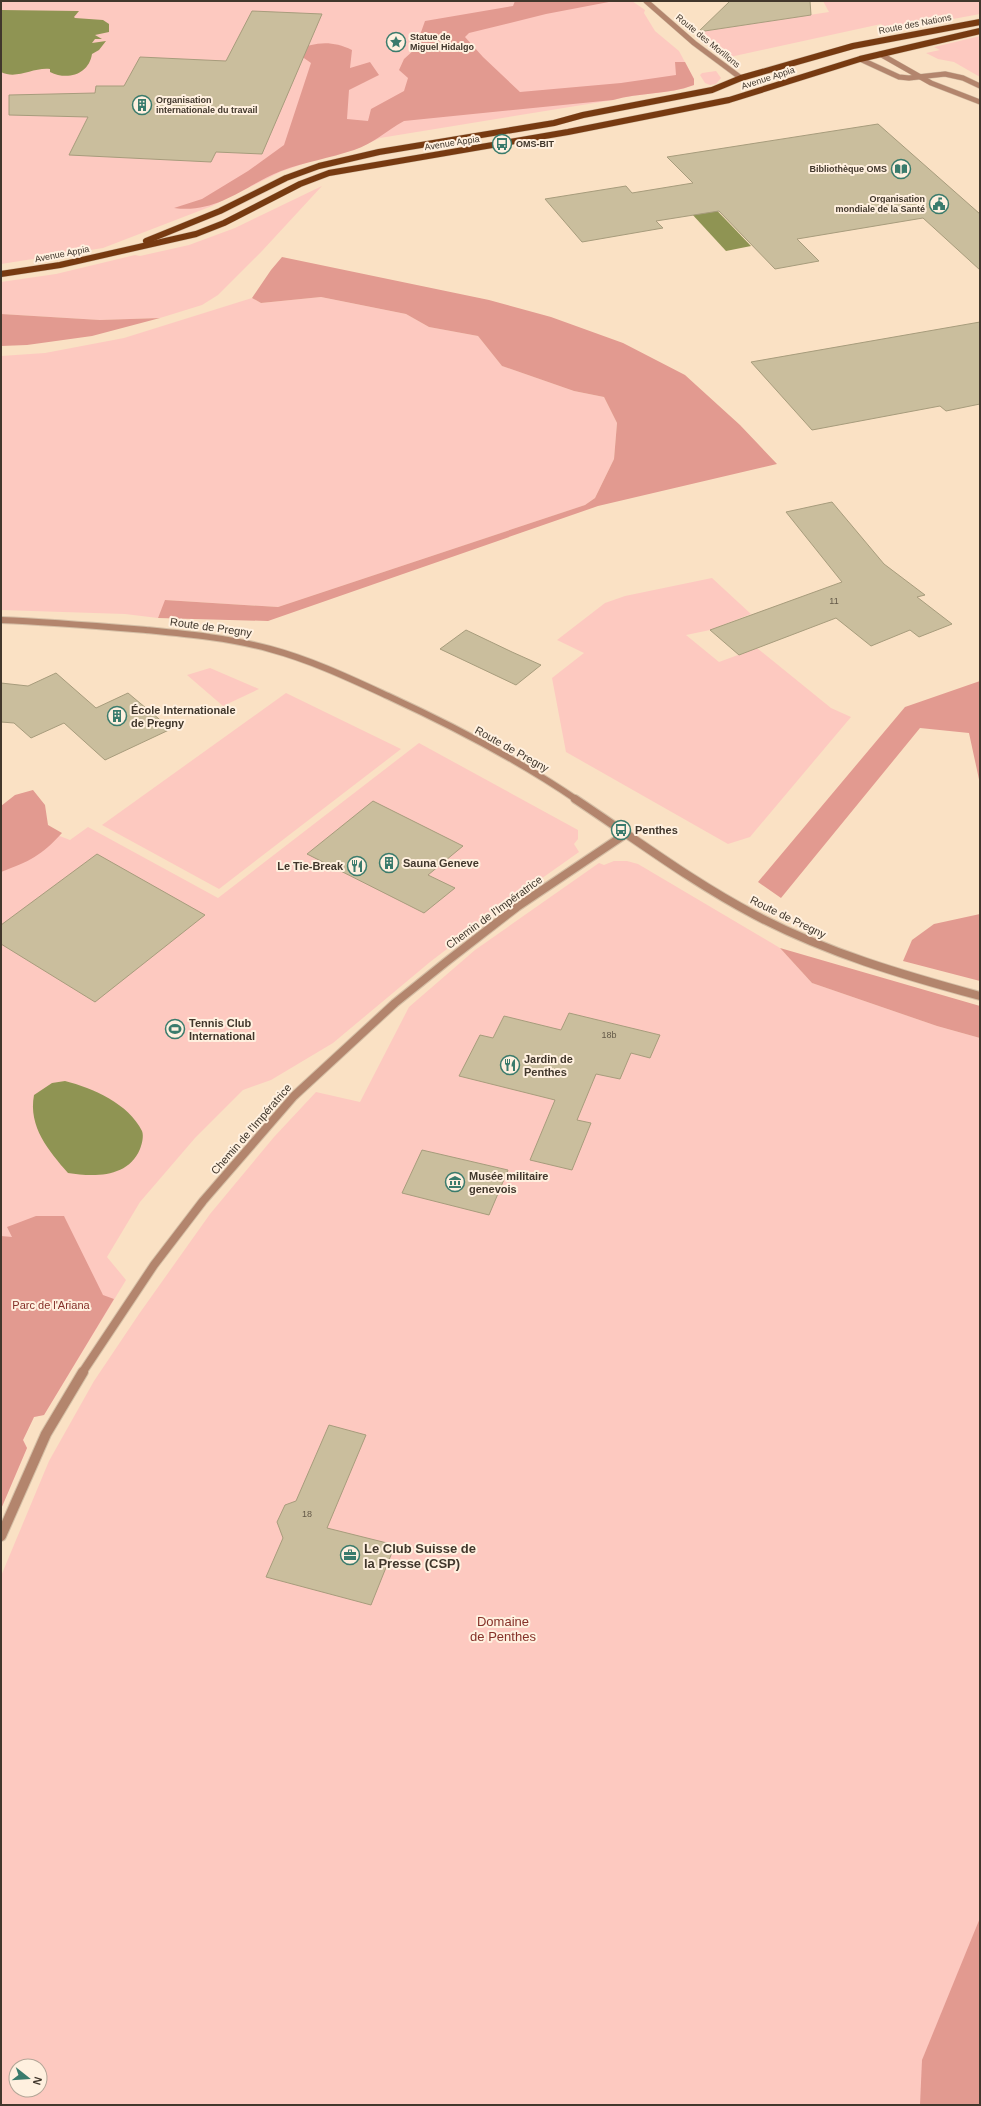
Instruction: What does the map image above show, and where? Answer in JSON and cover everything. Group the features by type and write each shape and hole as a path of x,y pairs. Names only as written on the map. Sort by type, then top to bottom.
{"main road":[{"name":"Route des Nations","path":"853,46 980,22"},
{"name":"Route des Nations","path":"880,54 980,31"},
{"name":"Avenue Appia","path":"126,249 220,211 286,178 319,166 374,153 540,125 582,115 712,90 741,78 853,46"},
{"path":"860,59 853,54 853,46 871,49 880,54"},
{"name":"Avenue Appia","path":"1,274 60,265 126,249 171,241 196,234 224,223 300,184 330,173 568,132 720,102 880,54"},
{"path":"741,78 746,82"},
{"path":"752,87 757,91"}],"street":[{"name":"Route des Morillons","path":"646,1 694,42 741,78"},
{"path":"880,54 931,82 980,102"},
{"path":"860,59 891,75 904,78 949,74 961,77 980,86"},
{"name":"Route de Pregny","path":"1,620 72,623 203,635 234,639 287,652 378,692 499,754 542,778 709,888 786,931 845,956 918,980 980,996"},
{"name":"Chemin de l'Impératrice","path":"1,1536 46,1434 88,1363 154,1265 203,1200 294,1096 396,1003 446,962 517,907 627,833"}],"green space":[{"path":"1,1 632,1 645,10 644,13 655,31 679,51 694,79 694,85 674,90 623,97 613,100 380,138 354,150 320,158 280,172 212,206 103,248 1,264"},
{"path":"515,1 614,1 546,14 469,33 465,37 483,57 520,92 621,83 676,75 675,62 685,62 694,79 694,85 674,90 623,97 613,100 404,121 361,147 281,171 217,203 189,209 174,208 202,199 248,171 284,145 311,63 294,51 323,43 337,45 352,50 350,68 370,62 379,75 349,90 347,119 368,121 371,109 404,91 408,78 399,70 404,59 415,49 425,21 513,6"},
{"path":"823,1 980,1 980,14 888,31 881,24 730,57 698,32 829,12"},
{"path":"980,36 980,77 954,62 938,59 926,53 940,50 934,47"},
{"path":"716,71 721,78 716,84 710,85 705,83 700,75 702,73"},
{"path":"322,186 262,251 218,295 202,305 160,318 100,320 1,314 1,282 56,274 135,255 140,256 189,245 235,228"},
{"path":"282,257 489,300 551,317 623,343 685,375 740,425 777,464 598,506 268,621 158,618 165,600 278,607 585,505 595,498 614,459 617,423 604,397 574,391 502,366 478,336 429,327 406,314 321,297 261,303 252,298 271,270"},
{"path":"321,297 406,314 429,327 478,336 502,366 574,391 604,397 617,423 614,459 595,498 585,505 278,607 166,600 158,618 125,614 1,610 1,356 45,353 124,338 252,298 261,303"},
{"path":"1,314 100,320 160,318 92,336 27,345 1,346"},
{"path":"712,578 751,614 710,630 686,635 719,662 757,648 831,708 851,717 750,837 728,844 566,752 552,678 584,653 557,640 605,603 625,596"},
{"path":"210,668 259,689 223,706 187,675"},
{"path":"980,681 980,784 969,733 920,728 781,898 758,882 905,707"},
{"path":"286,693 401,749 219,889 102,825"},
{"name":"Tennis Club International","path":"419,743 578,830 578,839 574,844 579,852 507,903 430,962 333,1043 271,1080 243,1090 195,1138 140,1202 107,1257 126,1280 44,1415 34,1417 23,1440 27,1448 1,1509 1,846 31,825 70,840 88,827 218,898"},
{"path":"33,790 45,805 48,825 62,833 41,853 1,872 1,806 15,795"},
{"name":"Domaine de Penthes","path":"614,861 627,861 638,864 780,948 812,983 937,1026 980,1038 980,2105 1,2105 1,1576 49,1461 94,1381 139,1314 210,1214 274,1137 316,1092 360,1102 409,1007 475,950 599,863 604,865"},
{"path":"980,914 980,981 903,961 912,940 934,924"},
{"path":"780,948 980,1006 980,1038 937,1026 812,983"},
{"name":"Parc de l'Ariana","path":"36,1216 64,1216 103,1295 114,1299 44,1415 34,1417 23,1440 27,1448 1,1509 1,1236 12,1237 7,1227"},
{"path":"980,1918 980,2105 920,2105 922,2060"}],"shaded area":[{"path":"1,10 79,11 74,17 75,18 103,20 109,24 109,32 95,35 102,39 95,39 92,43 106,41 99,50 92,54 87,67 77,74 70,76 57,75 50,72 50,69 44,69 13,75 7,74 1,72"},
{"path":"703,196 751,246 726,251 679,200"},
{"path":"65,1081 87,1088 109,1098 136,1121 143,1133 143,1138 135,1159 127,1166 119,1170 99,1175 68,1173 47,1147 37,1128 34,1118 34,1095 52,1083"}],"building":[{"path":"730,1 810,1 811,15 698,32"},
{"name":"Organisation internationale du travail","path":"252,11 322,14 262,154 216,152 211,162 69,155 88,117 9,115 9,95 95,93 96,86 124,86 140,57 226,61"},
{"path":"878,124 980,214 980,270 923,218 797,239 819,261 775,269 719,211 656,221 663,228 582,242 545,199 626,186 632,193 693,183 667,157"},
{"path":"980,322 980,404 946,411 940,406 812,430 751,362"},
{"path":"832,502 884,564 925,595 917,597 952,624 919,637 910,630 871,646 836,618 739,655 710,630 842,582 786,512"},
{"path":"466,630 541,665 516,685 440,649"},
{"name":"École Internationale de Pregny","path":"56,673 96,708 128,693 171,729 105,760 64,723 31,738 14,723 1,722 1,683 28,686"},
{"path":"373,801 463,846 428,875 455,888 424,913 307,854"},
{"path":"97,854 205,915 95,1002 1,944 1,925"},
{"path":"569,1013 660,1035 650,1058 631,1053 620,1079 596,1074 577,1120 591,1123 572,1170 530,1160 555,1100 459,1076 480,1035 493,1038 504,1016 561,1030"},
{"name":"Musée militaire genevois","path":"422,1150 508,1170 489,1215 402,1193"},
{"path":"329,1425 366,1435 327,1528 395,1545 371,1605 266,1577 283,1538 277,1522 285,1505 296,1501"}],"place":[{"name":"Statue de Miguel Hidalgo","path":"396,42"},
{"name":"Organisation internationale du travail","path":"142,105"},
{"name":"OMS-BIT","path":"502,144"},
{"name":"Bibliothèque OMS","path":"901,169"},
{"name":"Organisation mondiale de la Santé","path":"939,204"},
{"name":"École Internationale de Pregny","path":"117,716"},
{"name":"Penthes","path":"621,830"},
{"name":"Sauna Geneve","path":"389,863"},
{"name":"Le Tie-Break","path":"357,866"},
{"name":"Tennis Club International","path":"175,1029"},
{"name":"Jardin de Penthes","path":"510,1065"},
{"name":"Musée militaire genevois","path":"455,1182"},
{"name":"Le Club Suisse de la Presse (CSP)","path":"350,1555"}]}
